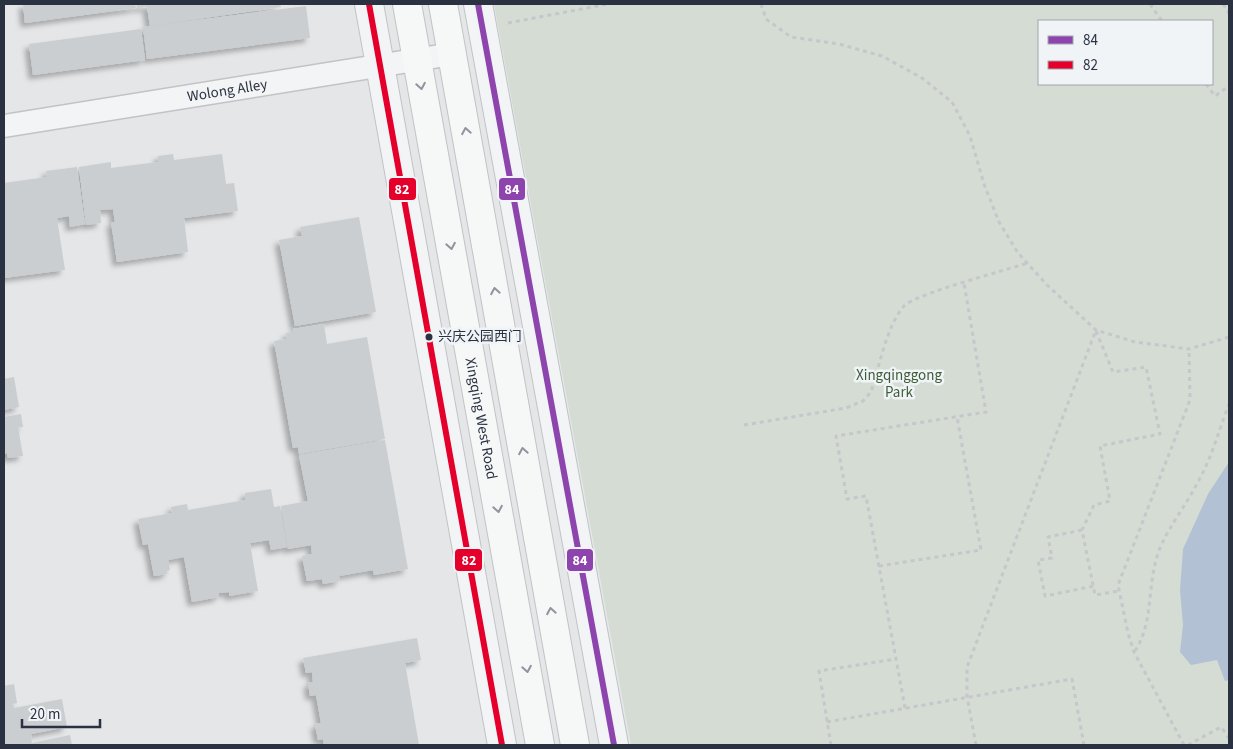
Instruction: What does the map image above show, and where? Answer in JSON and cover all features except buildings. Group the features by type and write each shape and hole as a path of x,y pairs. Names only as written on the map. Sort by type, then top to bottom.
{"main road":[{"name":"Xingqing West Road","path":"407,4 540,745"},
{"path":"443,4 575,745"}],"street":[{"path":"369,4 502,745"},
{"path":"478,4 614,745"},
{"name":"Wolong Alley","path":"4,126 380,64 452,54"}],"path":[{"path":"484,38 511,21 608,4"},
{"path":"761,4 766,19 791,37 839,44 882,56 922,78 952,102 970,136 984,184 999,222 1018,253 1047,285 1096,330 1135,342 1189,349 1229,337"},
{"path":"1150,4 1161,20"},
{"path":"1223,4 1229,13"},
{"path":"1207,85 1215,96 1229,86"},
{"path":"744,425 846,408 863,401 870,392 895,319 905,304 922,296 1028,263"},
{"path":"905,708 866,496 847,499 836,436 986,412 964,283"},
{"path":"1096,330 1112,372 1146,367 1160,434 1100,446 1110,501 1094,505 1082,530 1096,595 1119,591"},
{"path":"976,745 967,696 967,667 1096,330"},
{"path":"1189,349 1190,400 1118,585 1134,652 1186,745 1221,727 1229,738"},
{"path":"1134,652 1147,627 1152,578 1160,548 1198,482 1216,444 1229,404"},
{"path":"879,566 981,550 957,416"},
{"path":"1082,530 1048,537 1052,558 1038,560 1045,596 1094,586"},
{"path":"831,745 818,671 896,659"},
{"path":"827,722 1072,679 1084,745"}],"green space":[{"name":"Xingqinggong Park","path":"494,4 1229,4 1229,745 631,745"}],"water":[{"path":"1229,462 1229,680 1225,681 1217,660 1191,665 1180,652 1183,625 1180,590 1183,549 1208,494"}],"transit line":[{"name":"82","path":"369,4 502,745"},
{"name":"84","path":"478,4 614,745"}],"place":[{"name":"兴庆公园西门","path":"429,337"}]}
